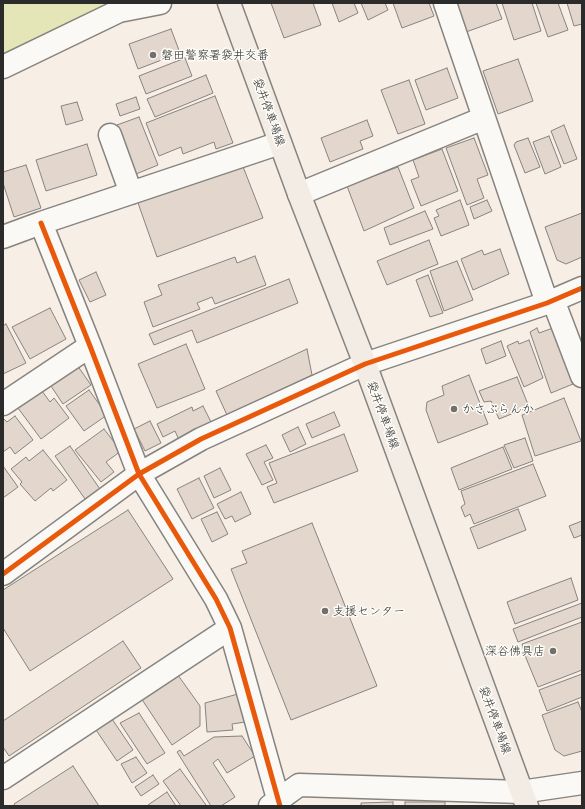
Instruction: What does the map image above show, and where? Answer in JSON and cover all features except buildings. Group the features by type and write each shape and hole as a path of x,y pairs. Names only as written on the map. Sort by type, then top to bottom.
{"main road":[{"name":"袋井停車場線","path":"229,3 299,194 365,364 524,799"}],"street":[{"path":"3,67 119,11 160,3"},
{"path":"445,3 484,118 550,301 582,376"},
{"path":"299,194 484,118"},
{"path":"110,135 131,193"},
{"path":"3,237 280,143"},
{"path":"41,223 139,474 216,599 230,628 276,804 299,785 524,799 582,783"},
{"path":"3,574 139,474 201,440 365,364 550,301 582,288"},
{"path":"3,404 90,346"},
{"path":"3,778 230,628"}],"green space":[{"path":"3,3 147,3 3,66"}],"cycle path":[{"path":"41,223 139,474 216,599 230,628 280,806"},
{"path":"3,574 139,474 201,439 365,364 547,303 582,288"}],"place":[{"name":"磐田警察署袋井交番","path":"153,55"},
{"name":"かさぶらんか","path":"454,409"},
{"name":"支援センター","path":"325,611"},
{"name":"深谷佛具店","path":"553,651"}]}
